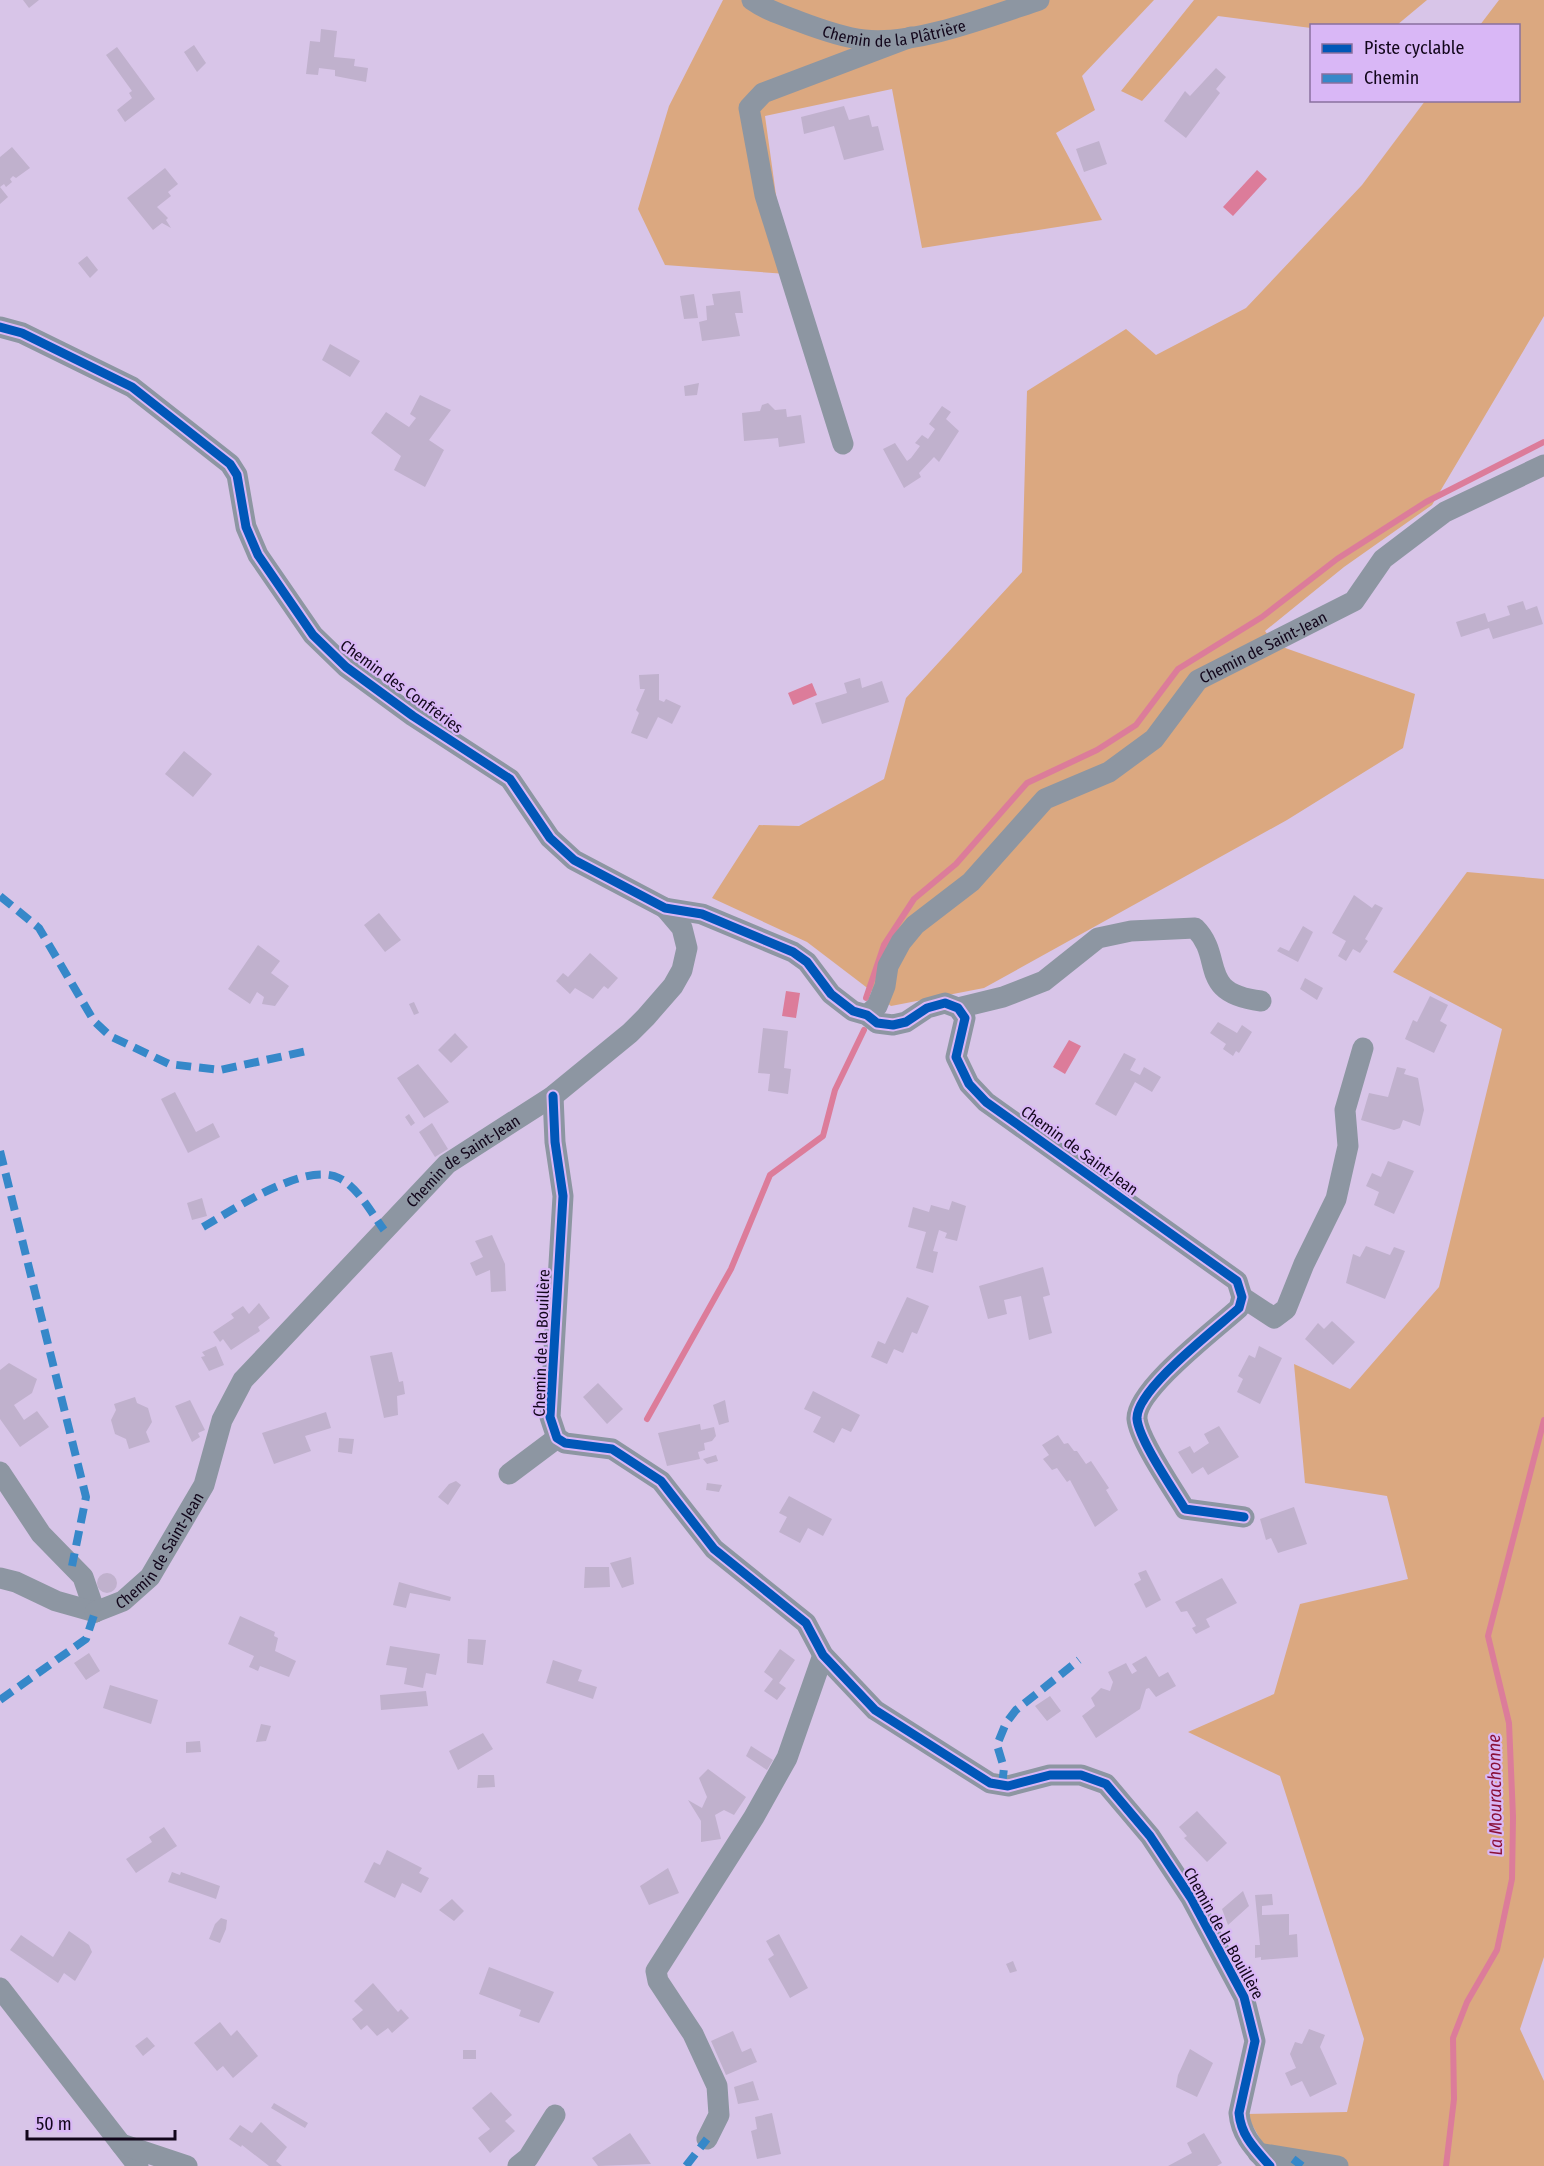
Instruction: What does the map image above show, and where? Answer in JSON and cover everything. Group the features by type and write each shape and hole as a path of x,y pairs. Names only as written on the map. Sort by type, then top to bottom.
{"street":[{"name":"Chemin de la Plâtrière","path":"752,0 762,8 829,33 866,40 911,37 991,16 1039,0"},
{"path":"843,444 765,195 749,108 764,93 911,37"},
{"name":"Chemin des Confréries","path":"0,327 22,333 132,387 230,464 238,478 246,527 258,555 306,626 329,652 413,716 510,779 550,838 574,860 665,908"},
{"name":"Chemin de Saint-Jean","path":"867,1015 877,1006 888,966 901,942 915,925 971,882 1045,800 1109,771 1154,739 1198,680 1354,601 1383,559 1445,512 1544,465"},
{"path":"665,908 702,914 793,952 807,963 831,994 853,1011 867,1015 877,1023 892,1025 906,1022 927,1008 945,1003 958,1008 1003,997 1044,981 1098,938 1131,931 1195,928 1204,937 1212,972 1228,992 1244,999 1262,1001"},
{"name":"Chemin de Saint-Jean","path":"95,1612 123,1601 150,1576 204,1485 222,1420 243,1380 447,1164 553,1096 630,1033 673,986 682,969 687,948 682,928 665,908"},
{"name":"Chemin de Saint-Jean","path":"958,1008 965,1018 956,1057 969,1084 986,1102 1238,1281 1242,1297"},
{"path":"1244,1517 1185,1509 1142,1433 1137,1417 1144,1397 1157,1380 1239,1308 1242,1297 1274,1318 1286,1309 1304,1264 1336,1199 1348,1146 1345,1110 1363,1048"},
{"name":"Chemin de la Bouillère","path":"553,1096 555,1142 562,1196 550,1417 557,1438 565,1443 612,1449 662,1481 714,1549 806,1623 823,1656 875,1710 990,1783 1008,1786 1050,1775 1081,1775 1106,1784 1150,1836 1191,1898 1245,1997 1255,2041 1239,2113 1243,2133 1264,2160 1338,2166"},
{"path":"509,1473 557,1438"},
{"path":"0,1472 41,1534 83,1577 95,1612"},
{"path":"0,1578 16,1582 57,1601 95,1612"},
{"path":"707,2139 719,2115 717,2086 693,2034 658,1981 656,1971 754,1817 787,1758 823,1656"},
{"path":"0,1988 138,2166"},
{"path":"526,2163 555,2115"},
{"path":"121,2144 187,2166"}],"shaded area":[{"path":"723,0 1154,0 1082,76 1095,110 1056,133 1102,220 922,248 892,89 765,116 787,274 665,265 638,209 669,106"},
{"path":"1194,0 1427,0 1398,24 1310,24 1310,28 1218,16 1142,101 1121,91"},
{"path":"1499,0 1544,0 1544,316 1432,505 1344,567 1265,631 1274,644 1415,694 1403,748 1287,820 984,988 891,1006 807,942 712,898 759,825 799,826 884,779 906,698 1022,572 1027,391 1126,329 1156,355 1246,308 1362,185 1424,102 1520,102 1520,24 1481,24"},
{"path":"1257,170 1267,179 1233,216 1223,207"},
{"path":"812,683 817,695 793,705 788,693"},
{"path":"1467,872 1544,879 1544,1957 1520,2029 1544,2081 1544,2166 1346,2166 1263,2144 1246,2114 1347,2112 1364,2039 1280,1776 1188,1732 1274,1694 1300,1604 1408,1579 1387,1496 1305,1483 1294,1364 1350,1389 1439,1287 1502,1029 1393,972"},
{"path":"786,991 800,993 796,1018 782,1016"},
{"path":"1069,1040 1081,1046 1065,1074 1053,1067"}],"building":[{"path":"23,0 39,0 29,8"},
{"path":"321,29 337,31 334,57 355,59 354,66 368,68 366,82 335,76 335,70 319,68 318,75 306,74 310,41 320,42"},
{"path":"194,45 206,63 197,72 184,52"},
{"path":"117,47 155,99 125,122 117,110 132,98 129,93 132,91 106,55"},
{"path":"1216,68 1226,77 1216,89 1220,93 1186,138 1164,121 1185,91 1190,96"},
{"path":"844,106 849,120 869,115 872,127 878,126 884,150 844,160 834,126 804,134 801,117"},
{"path":"1099,141 1107,164 1084,172 1076,149"},
{"path":"12,147 30,168 16,178 13,176 10,179 12,182 6,187 4,184 0,187 0,157"},
{"path":"165,168 178,184 168,192 171,196 157,207 168,218 166,220 171,228 162,223 153,230 127,198"},
{"path":"0,187 8,197 0,204"},
{"path":"87,256 98,270 90,278 78,263"},
{"path":"740,291 743,313 735,313 740,336 702,341 699,322 707,320 706,306 714,305 712,294"},
{"path":"694,294 698,318 684,319 680,296"},
{"path":"330,344 360,361 350,377 322,360"},
{"path":"699,383 697,395 685,396 684,386"},
{"path":"420,395 451,410 429,440 444,450 425,487 394,470 401,456 371,433 386,412 409,427 416,418 410,414"},
{"path":"768,403 775,410 786,409 787,417 801,415 805,443 779,447 778,438 744,441 742,413 760,411 762,405"},
{"path":"942,406 951,412 946,419 959,431 939,462 934,457 919,473 921,477 904,488 883,449 895,443 907,461 920,446 915,443 922,435 928,439 935,429 929,424"},
{"path":"1523,601 1526,610 1537,606 1543,624 1493,639 1489,628 1461,637 1456,622 1485,613 1488,622 1510,615 1507,606"},
{"path":"659,674 659,700 664,702 666,699 681,706 672,724 658,717 647,739 631,733 639,713 636,710 645,689 640,689 639,675"},
{"path":"860,678 862,688 882,681 889,702 822,724 815,703 847,693 844,683"},
{"path":"184,751 212,774 193,797 165,774"},
{"path":"1354,895 1372,908 1375,904 1383,908 1365,939 1368,941 1360,953 1353,949 1346,961 1338,956 1346,941 1332,933"},
{"path":"379,913 401,940 385,952 364,925"},
{"path":"1303,926 1313,932 1298,962 1277,951 1280,947 1289,951"},
{"path":"258,945 280,961 271,973 289,986 275,1006 262,1004 264,997 257,992 250,1004 228,989"},
{"path":"590,953 618,978 608,989 604,986 593,999 575,988 570,994 556,981 563,973 568,977"},
{"path":"1305,978 1323,988 1317,1000 1300,989"},
{"path":"1430,996 1448,1005 1440,1021 1447,1025 1434,1053 1405,1039 1413,1020 1417,1022"},
{"path":"414,1002 419,1013 414,1015 409,1004"},
{"path":"1218,1022 1237,1033 1242,1025 1252,1032 1239,1053 1236,1051 1233,1056 1223,1049 1226,1044 1210,1033"},
{"path":"763,1028 788,1031 784,1068 791,1069 788,1094 768,1091 770,1074 758,1073"},
{"path":"455,1033 468,1047 451,1063 438,1050"},
{"path":"1124,1053 1136,1059 1130,1070 1140,1075 1144,1067 1161,1077 1152,1092 1135,1082 1116,1116 1095,1104"},
{"path":"418,1064 449,1102 424,1118 397,1078"},
{"path":"1397,1067 1406,1069 1404,1074 1418,1078 1424,1110 1420,1126 1403,1120 1400,1128 1394,1130 1361,1120 1369,1093 1388,1097"},
{"path":"175,1092 196,1132 213,1123 220,1137 188,1153 161,1099"},
{"path":"409,1114 415,1123 411,1126 405,1117"},
{"path":"432,1123 448,1149 435,1157 419,1132"},
{"path":"1388,1161 1414,1171 1394,1214 1374,1205 1379,1192 1366,1186 1372,1173 1381,1177"},
{"path":"202,1198 207,1216 192,1220 187,1203"},
{"path":"952,1201 966,1206 957,1241 945,1238 947,1233 939,1230 933,1251 938,1252 933,1273 916,1268 926,1232 908,1227 913,1207 929,1212 931,1205 949,1210"},
{"path":"492,1235 505,1264 506,1291 491,1292 490,1270 476,1276 470,1263 483,1257 475,1241"},
{"path":"1366,1246 1390,1255 1394,1247 1405,1251 1385,1299 1346,1283 1353,1254 1360,1257"},
{"path":"1043,1267 1050,1295 1043,1297 1052,1333 1029,1340 1021,1296 1004,1300 1007,1314 988,1319 979,1286"},
{"path":"907,1297 929,1306 917,1334 912,1332 903,1353 894,1349 887,1364 871,1357 878,1341 885,1344"},
{"path":"259,1303 270,1318 258,1327 260,1331 231,1350 223,1339 220,1342 213,1332 234,1318 231,1314 243,1306 249,1314"},
{"path":"1332,1321 1355,1342 1333,1365 1305,1339 1318,1323 1324,1329"},
{"path":"216,1346 224,1365 209,1371 201,1357 205,1356 202,1352"},
{"path":"1259,1346 1282,1358 1260,1404 1237,1392 1243,1379 1238,1376 1249,1355 1255,1358"},
{"path":"392,1352 399,1382 403,1381 405,1394 397,1396 398,1415 384,1418 370,1356"},
{"path":"9,1363 37,1379 32,1393 14,1405 24,1420 37,1411 49,1427 20,1447 0,1419 0,1370"},
{"path":"598,1383 623,1409 607,1424 583,1397"},
{"path":"813,1391 860,1415 851,1432 842,1428 834,1443 813,1432 821,1417 804,1409"},
{"path":"135,1397 137,1403 148,1408 152,1422 146,1432 150,1442 129,1449 126,1439 115,1434 111,1420 116,1410 114,1404"},
{"path":"190,1400 205,1430 198,1433 200,1437 192,1442 175,1406"},
{"path":"725,1400 729,1422 719,1425 713,1405"},
{"path":"326,1412 331,1428 305,1436 311,1451 274,1464 262,1433"},
{"path":"700,1424 701,1430 714,1427 716,1436 712,1441 704,1443 705,1450 698,1452 700,1459 667,1466 658,1433"},
{"path":"1219,1426 1239,1457 1208,1475 1203,1467 1192,1474 1178,1452 1190,1446 1194,1453 1209,1443 1204,1434"},
{"path":"1058,1435 1064,1444 1068,1443 1074,1451 1077,1451 1086,1464 1091,1461 1109,1488 1106,1490 1118,1510 1095,1527 1070,1480 1067,1482 1057,1468 1052,1470 1043,1459 1049,1455 1042,1445"},
{"path":"339,1438 354,1439 352,1454 338,1452"},
{"path":"716,1455 718,1461 707,1464 703,1459"},
{"path":"456,1481 461,1485 448,1505 438,1497 449,1484"},
{"path":"707,1483 722,1485 719,1492 706,1490"},
{"path":"789,1496 832,1519 823,1536 808,1528 800,1543 779,1532 787,1517 779,1513"},
{"path":"1294,1507 1307,1544 1278,1553 1271,1538 1266,1540 1260,1519"},
{"path":"631,1557 634,1584 622,1588 610,1563"},
{"path":"585,1567 609,1567 610,1587 584,1588"},
{"path":"1146,1570 1161,1600 1146,1608 1134,1584 1141,1580 1138,1573"},
{"path":"103,1573 111,1573 117,1579 117,1587 111,1593 103,1593 97,1587 97,1579"},
{"path":"1222,1578 1237,1603 1206,1619 1210,1627 1196,1634 1192,1628 1196,1626 1187,1611 1181,1612 1175,1602"},
{"path":"399,1582 451,1597 450,1601 410,1593 406,1608 393,1605"},
{"path":"240,1616 275,1632 274,1636 278,1638 275,1651 296,1661 289,1677 260,1666 258,1671 249,1667 254,1656 228,1644"},
{"path":"468,1639 486,1640 483,1665 467,1663"},
{"path":"390,1646 440,1654 436,1675 426,1673 423,1688 404,1684 407,1668 386,1665"},
{"path":"780,1649 795,1660 779,1683 786,1688 777,1700 764,1691 773,1679 764,1672"},
{"path":"89,1653 100,1671 86,1680 74,1663"},
{"path":"1146,1656 1159,1677 1168,1672 1176,1686 1156,1697 1149,1688 1146,1689 1140,1709 1096,1738 1082,1716 1095,1706 1091,1698 1101,1688 1110,1691 1113,1682 1108,1672 1126,1663 1132,1674 1137,1671 1132,1664"},
{"path":"553,1660 582,1670 578,1681 597,1687 593,1699 546,1683"},
{"path":"110,1685 158,1700 151,1724 103,1708"},
{"path":"426,1691 428,1706 381,1710 380,1695"},
{"path":"1050,1696 1061,1711 1047,1721 1035,1706"},
{"path":"261,1724 271,1726 266,1741 256,1742"},
{"path":"483,1733 493,1749 458,1770 449,1751"},
{"path":"200,1741 201,1752 186,1753 186,1742"},
{"path":"751,1746 773,1760 767,1770 746,1756"},
{"path":"708,1769 746,1797 734,1815 724,1810 715,1815 721,1839 701,1842 701,1821 688,1800 702,1808 707,1797 699,1778"},
{"path":"478,1775 494,1775 495,1787 477,1788"},
{"path":"1197,1811 1227,1843 1207,1862 1184,1838 1187,1836 1179,1827"},
{"path":"164,1827 177,1846 136,1873 126,1859 152,1842 149,1837"},
{"path":"387,1850 422,1868 419,1873 429,1878 421,1893 402,1883 395,1898 364,1882 374,1862 380,1865"},
{"path":"668,1868 679,1893 649,1905 640,1886"},
{"path":"172,1872 180,1875 181,1872 220,1886 216,1899 168,1882"},
{"path":"1243,1891 1249,1906 1228,1925 1222,1909"},
{"path":"1272,1894 1273,1905 1262,1906 1262,1915 1289,1914 1289,1935 1297,1934 1298,1957 1261,1960 1261,1957 1255,1958 1255,1945 1260,1945 1255,1895"},
{"path":"452,1899 464,1911 454,1921 439,1910"},
{"path":"221,1918 227,1920 220,1943 209,1939 215,1924"},
{"path":"69,1931 89,1945 92,1952 75,1981 64,1973 58,1983 10,1950 21,1935 53,1957"},
{"path":"779,1934 808,1988 790,1998 768,1959 774,1955 766,1941"},
{"path":"1013,1961 1017,1971 1010,1973 1006,1964"},
{"path":"489,1967 554,1992 539,2023 519,2016 521,2010 479,1994"},
{"path":"373,1983 398,2012 401,2009 409,2018 392,2033 388,2028 377,2036 367,2025 361,2030 352,2019 363,2010 354,2001"},
{"path":"220,2022 231,2036 237,2030 258,2056 233,2078 223,2066 217,2071 194,2043"},
{"path":"1309,2029 1325,2035 1320,2047 1337,2084 1310,2097 1302,2081 1291,2086 1285,2073 1296,2068 1290,2054 1295,2042 1302,2044"},
{"path":"733,2031 742,2052 751,2048 757,2062 726,2075 711,2041"},
{"path":"147,2037 155,2046 143,2056 135,2046"},
{"path":"1190,2049 1213,2063 1197,2097 1176,2087 1178,2075"},
{"path":"463,2050 476,2050 476,2059 463,2059"},
{"path":"753,2081 759,2100 738,2104 734,2087"},
{"path":"491,2092 512,2115 505,2121 515,2131 490,2153 478,2138 490,2129 472,2108"},
{"path":"274,2103 308,2123 305,2128 271,2108"},
{"path":"772,2113 781,2154 757,2159 751,2131 757,2129 755,2117"},
{"path":"261,2122 287,2147 276,2161 282,2166 269,2166 242,2145 241,2147 229,2139 240,2125 252,2133"},
{"path":"630,2133 651,2164 598,2166 592,2158"},
{"path":"1204,2133 1222,2163 1217,2166 1168,2166 1192,2153 1187,2143"}],"waterway":[{"path":"866,998 884,945 914,899 956,864 1027,783 1097,750 1136,725 1178,669 1262,617 1337,559 1426,502 1544,442"},
{"path":"647,1419 731,1269 770,1175 823,1136 835,1090 864,1030"},
{"name":"La Mourachonne","path":"1446,2166 1454,2099 1453,2038 1467,2002 1497,1950 1512,1879 1513,1817 1509,1723 1488,1636 1544,1420"}],"marked path":[{"path":"0,896 39,928 94,1021 110,1036 169,1064 220,1070 307,1051"},
{"path":"0,1151 86,1497 72,1566"},
{"path":"203,1227 270,1190 308,1176 325,1175 346,1182 364,1201 384,1230"},
{"path":"0,1700 86,1639 95,1612"},
{"path":"1002,1785 1004,1768 997,1745 1006,1723 1016,1710 1079,1660"},
{"path":"686,2166 707,2139"},
{"path":"1293,2159 1302,2166"}],"cycle path":[{"path":"0,327 22,333 132,387 230,464 237,475 246,527 258,555 313,635 346,667 413,716 510,779 550,838 574,860 665,908 702,914 793,952 807,962 831,994 853,1011 867,1015 877,1023 893,1025 906,1022 927,1008 945,1003 958,1008 965,1018 956,1057 969,1084 986,1102 1237,1281 1242,1297 1239,1308 1163,1376 1149,1392 1140,1407 1137,1419 1150,1451 1185,1509 1244,1517"},
{"path":"553,1096 555,1142 563,1196 550,1417 557,1438 565,1443 612,1449 661,1481 714,1549 806,1623 823,1655 875,1710 990,1783 1008,1786 1050,1775 1081,1775 1106,1784 1150,1836 1191,1898 1244,1997 1255,2041 1239,2113 1240,2121 1254,2148 1270,2166"}]}
